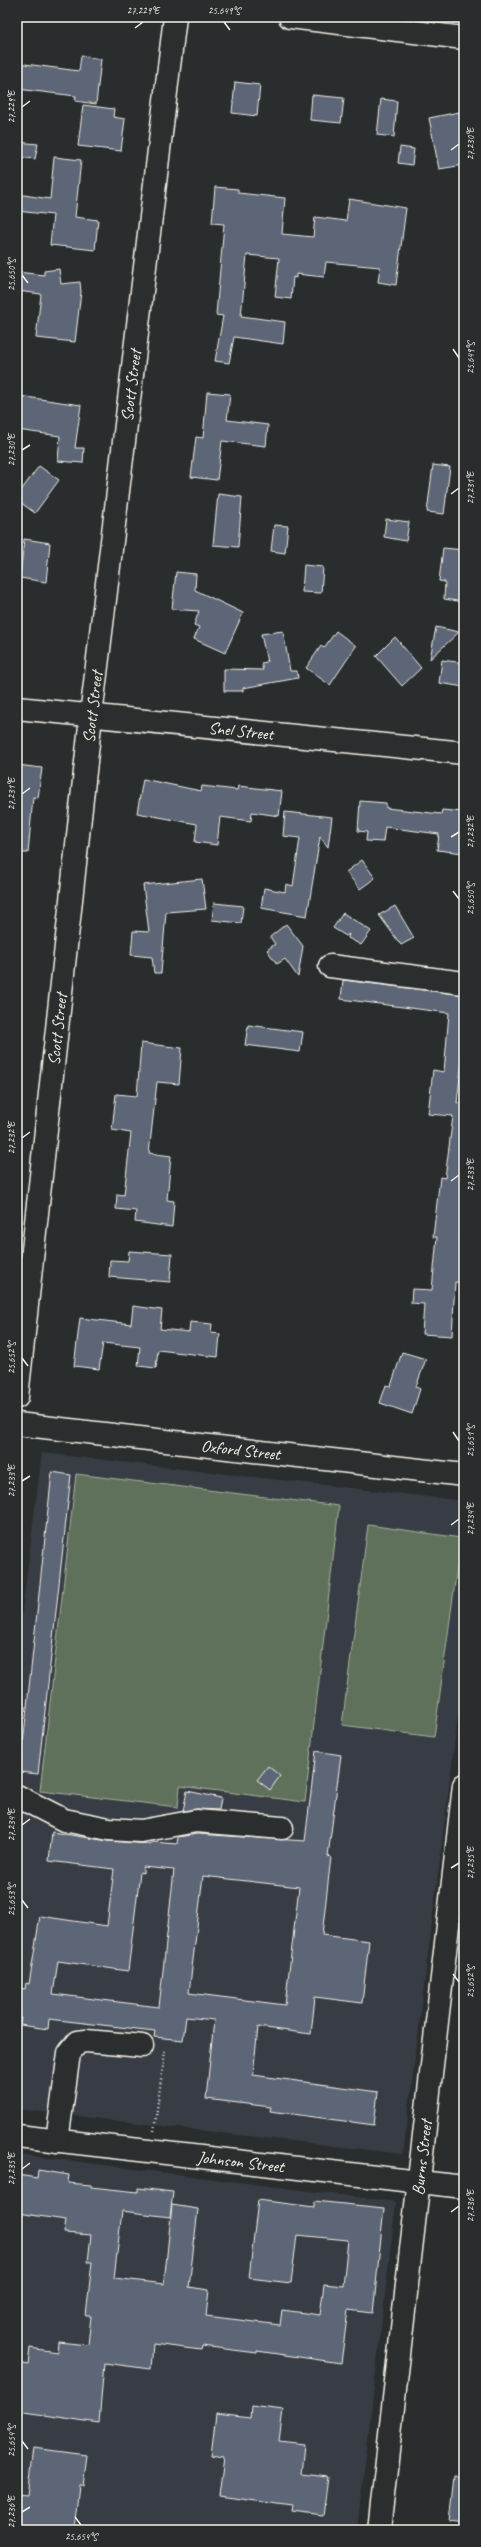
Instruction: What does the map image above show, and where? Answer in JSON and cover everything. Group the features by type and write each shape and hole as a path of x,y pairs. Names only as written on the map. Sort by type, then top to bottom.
{"street":[{"name":"Scott Street","path":"17,1397 91,716 176,17"},
{"path":"290,17 464,38"},
{"name":"Snel Street","path":"17,708 464,753"},
{"path":"330,966 464,983"},
{"name":"Oxford Street","path":"17,1424 464,1475"},
{"name":"Burns Street","path":"379,2530 464,1785"},
{"path":"17,1796 64,1820 109,1829 141,1831 196,1821 282,1828"},
{"path":"57,2141 69,2053 73,2047 86,2041 142,2046"},
{"name":"Johnson Street","path":"17,2136 418,2181 464,2188"}],"path":[{"path":"151,2151 165,2051"}],"shaded area":[{"path":"42,1453 464,1501 464,1666 403,2154 17,2109 17,1653"},
{"path":"17,2154 396,2202 357,2530 17,2530"}],"green space":[{"path":"76,1474 339,1506 305,1802 180,1786 178,1807 40,1791"},
{"path":"368,1525 461,1538 434,1737 342,1725"}],"building":[{"path":"81,56 101,59 96,104 75,101 76,96 17,89 17,63 79,71"},
{"path":"235,82 260,85 257,116 232,113"},
{"path":"312,95 344,98 341,123 310,120"},
{"path":"381,99 397,101 394,137 377,135"},
{"path":"83,105 114,109 113,117 125,119 121,151 78,146"},
{"path":"459,112 464,137 464,165 439,169 429,118"},
{"path":"17,142 38,144 35,159 17,157"},
{"path":"400,147 414,149 412,165 398,163"},
{"path":"54,157 81,160 75,217 98,220 95,250 50,245 53,215 17,211 17,194 50,199"},
{"path":"215,187 238,189 238,193 285,198 282,234 313,237 315,217 346,221 349,199 406,208 396,285 378,282 380,267 326,262 324,277 296,274 296,278 293,277 291,299 275,297 279,258 247,255 241,316 285,322 283,344 234,337 229,363 215,361 223,316 216,315 224,224 212,223"},
{"path":"59,269 61,284 80,282 81,292 75,342 36,338 41,294 17,291 17,272 44,275 44,271"},
{"path":"207,392 230,394 227,420 268,425 266,446 222,441 217,480 191,477 196,437 203,438"},
{"path":"19,396 81,405 75,448 84,448 83,463 58,461 60,436 17,430"},
{"path":"433,465 450,467 444,514 427,512"},
{"path":"39,466 59,480 35,513 17,500 17,496"},
{"path":"218,494 242,497 238,547 213,545"},
{"path":"386,519 409,522 406,541 384,537"},
{"path":"274,525 288,526 285,553 271,551"},
{"path":"24,539 50,543 46,582 20,578"},
{"path":"443,548 464,550 464,602 444,599 445,582 439,581"},
{"path":"304,565 323,567 321,593 302,592"},
{"path":"176,572 196,574 195,590 243,613 225,653 194,639 199,627 194,625 199,611 172,609"},
{"path":"436,627 459,632 430,659"},
{"path":"283,631 290,671 297,671 298,678 243,688 243,691 224,691 224,669 263,670 261,663 267,662 261,634"},
{"path":"336,631 356,646 330,685 306,668 321,646 324,648"},
{"path":"395,637 421,668 402,686 376,656"},
{"path":"442,660 464,663 464,687 439,683"},
{"path":"17,765 42,768 38,798 33,797 28,853 17,853"},
{"path":"143,779 201,791 202,786 237,790 238,786 282,791 279,816 252,812 251,821 220,817 217,845 195,842 197,824 137,813"},
{"path":"360,801 386,803 386,808 441,814 442,810 464,812 464,853 437,850 439,834 385,827 383,842 366,841 367,832 358,831"},
{"path":"285,812 332,817 328,847 320,837 307,916 261,908 264,888 285,892 286,884 293,886 300,838 283,836"},
{"path":"362,860 375,878 360,889 346,872"},
{"path":"202,879 206,909 166,912 161,973 154,973 152,957 131,955 133,931 149,932 143,885"},
{"path":"214,903 243,906 241,923 212,920"},
{"path":"395,906 414,938 401,945 379,915"},
{"path":"343,913 371,931 361,945 348,938 349,934 346,936 333,928"},
{"path":"286,924 303,946 298,977 285,959 277,964 267,950 275,944 270,937"},
{"path":"343,980 464,995 464,1061 462,1060 457,1103 464,1103 464,1205 460,1241 464,1242 464,1283 455,1282 452,1336 422,1334 424,1304 411,1303 412,1289 432,1290 437,1237 433,1237 440,1177 445,1178 453,1116 428,1114 433,1070 444,1072 449,1013 341,999"},
{"path":"248,1025 303,1032 300,1052 245,1045"},
{"path":"141,1043 182,1048 179,1084 157,1082 149,1153 171,1156 167,1200 174,1201 172,1227 135,1222 136,1211 116,1209 117,1194 124,1195 131,1133 112,1130 116,1094 137,1096"},
{"path":"129,1251 172,1254 170,1282 109,1277 110,1260 128,1261"},
{"path":"133,1306 162,1310 160,1329 189,1332 190,1322 212,1324 211,1333 220,1334 218,1357 158,1350 156,1368 138,1366 140,1347 103,1343 99,1369 74,1366 80,1318 131,1324"},
{"path":"402,1352 426,1359 416,1387 420,1389 412,1414 380,1403 386,1385 391,1386"},
{"path":"52,1472 71,1475 38,1774 20,1772"},
{"path":"316,1751 341,1755 328,1856 331,1857 322,1935 369,1941 362,2003 315,1997 311,2034 258,2027 253,2075 378,2092 374,2125 270,2111 271,2107 206,2099 214,2020 186,2017 183,2040 154,2037 155,2031 49,2019 48,2029 20,2025 21,2018 17,2017 17,1988 25,1989 26,1983 29,1984 40,1916 107,1926 114,1869 49,1861 52,1832 108,1841 150,1844 153,1842 177,1844 178,1837 197,1834 305,1841","holes":["143,1867 174,1870 159,2007 53,1994 58,1961 128,1971 140,1872 143,1873","203,1876 299,1887 285,2005 189,1993"]},
{"path":"268,1766 280,1776 270,1790 257,1780"},
{"path":"187,1791 221,1798 219,1810 197,1809 183,1811"},
{"path":"38,2170 69,2175 68,2183 91,2185 91,2187 138,2192 138,2188 173,2192 170,2217 122,2211 114,2278 164,2284 172,2205 198,2209 189,2287 209,2290 206,2316 280,2325 282,2310 320,2315 324,2284 343,2286 348,2240 297,2235 291,2283 249,2278 258,2200 314,2207 314,2201 384,2208 373,2313 348,2310 341,2363 257,2351 257,2353 202,2346 201,2350 153,2344 151,2369 104,2363 99,2423 17,2411 17,2363 28,2365 30,2348 57,2352 58,2342 88,2345 91,2316 86,2316 92,2262 88,2262 91,2235 64,2233 66,2220 17,2213 17,2175 37,2178"},
{"path":"252,2406 283,2410 279,2441 305,2444 302,2474 328,2477 323,2516 292,2512 293,2506 219,2496 224,2457 211,2455 216,2414 251,2418"},
{"path":"33,2448 87,2455 83,2485 79,2485 74,2528 65,2526 65,2530 17,2530 17,2494 27,2495"},
{"path":"454,2476 464,2477 464,2524 449,2522"}]}
